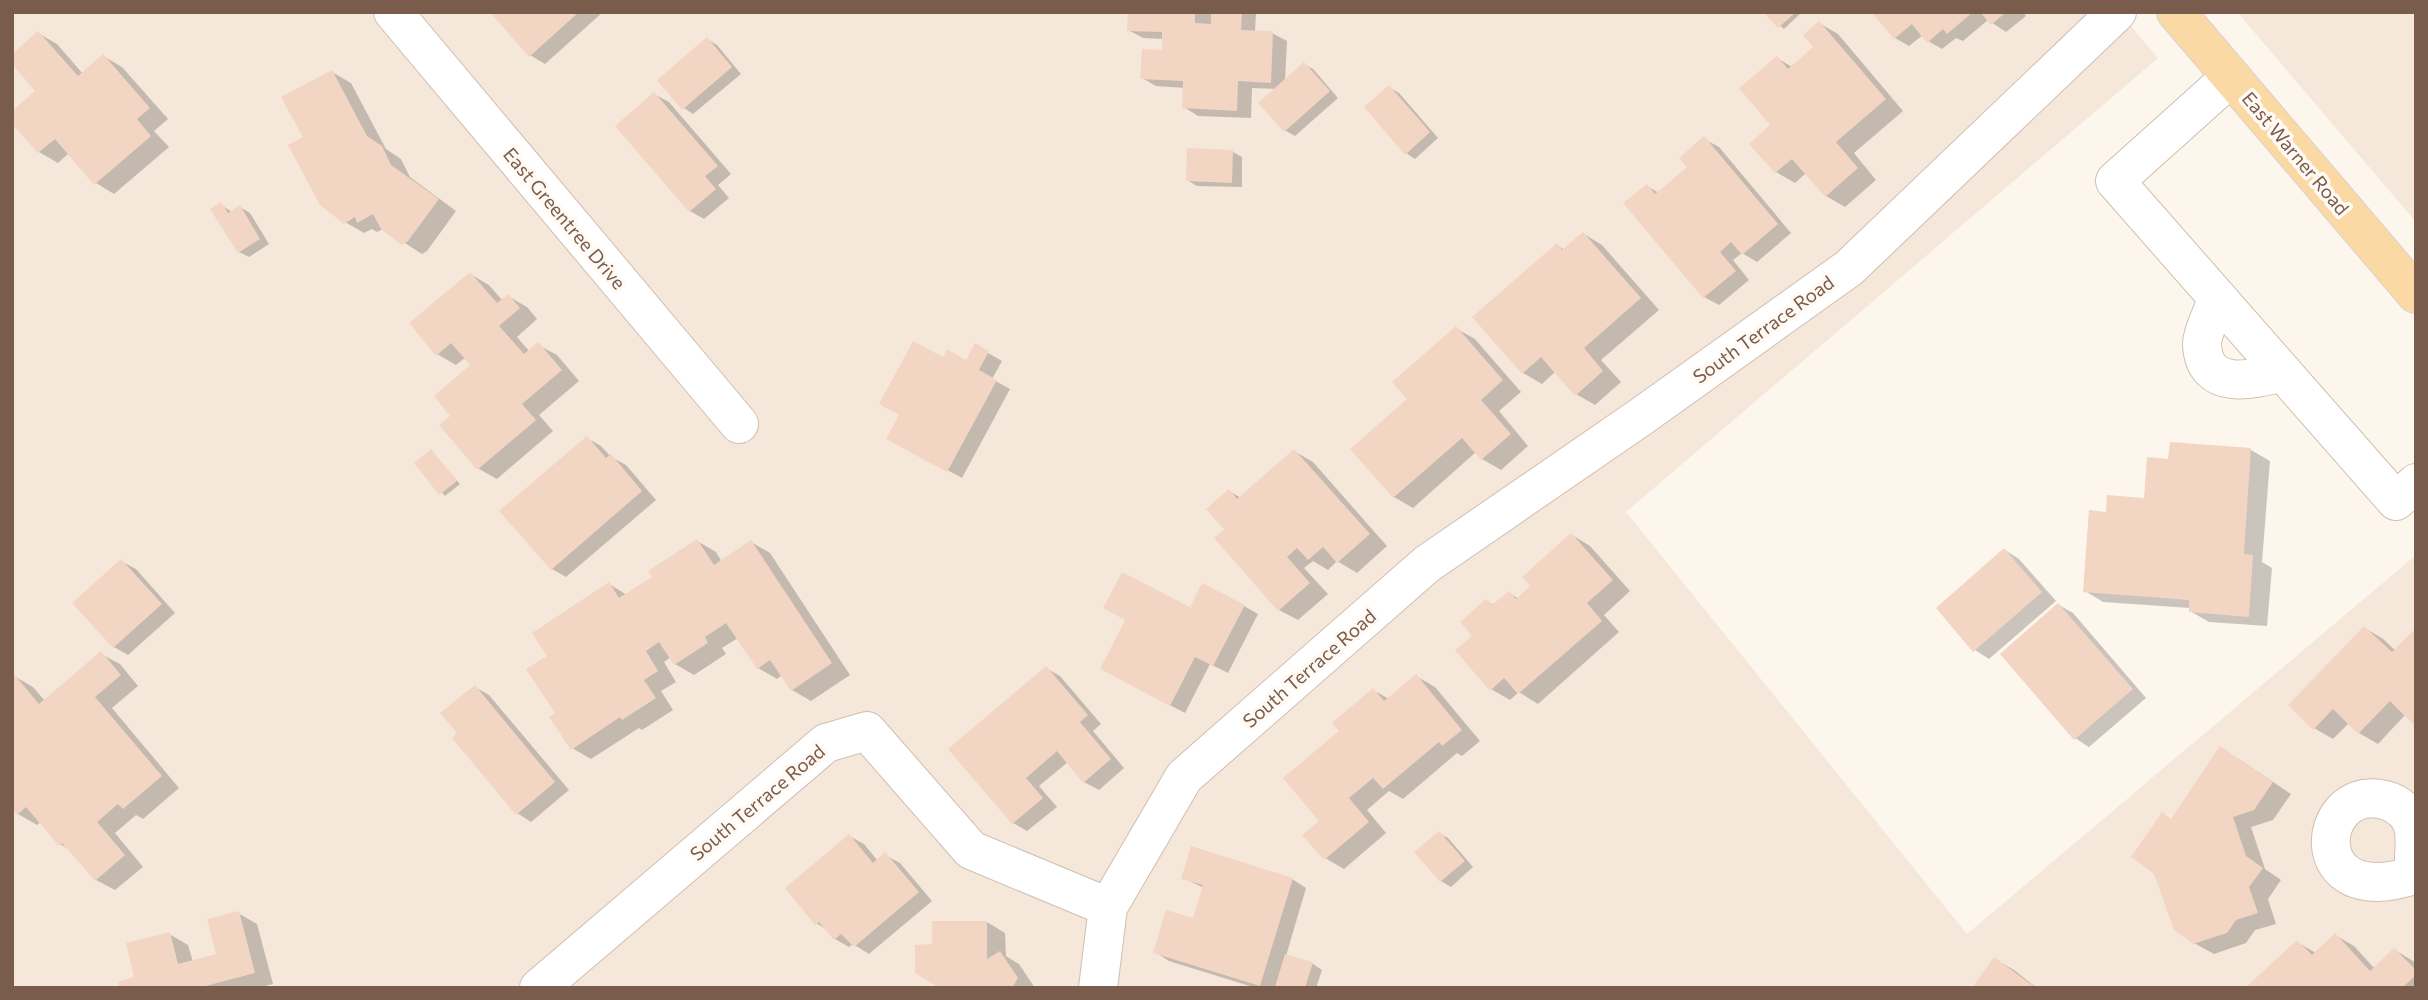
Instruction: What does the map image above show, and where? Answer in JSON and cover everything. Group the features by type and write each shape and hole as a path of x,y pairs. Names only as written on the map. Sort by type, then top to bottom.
{"main road":[{"name":"East Warner Road","path":"2176,12 2416,294"}],"street":[{"name":"East Greentree Drive","path":"393,12 739,424"},
{"name":"South Terrace Road","path":"539,988 825,743 867,731 971,850 1108,907 1184,777 1427,564 1642,416 1849,268 2117,12"},
{"path":"2231,77 2115,181 2396,501 2416,483"},
{"path":"2218,298 2202,342 2207,363 2220,377 2235,380 2253,380 2283,372"},
{"path":"1098,988 1108,907"}],"shaded area":[{"path":"12,12 2119,12 2158,58 1626,512 1967,934 2416,555 2416,988 12,988"},
{"path":"2237,12 2416,12 2416,222"}],"building":[{"path":"490,12 579,12 529,57"},
{"path":"1128,12 1195,12 1195,23 1211,24 1211,12 1242,12 1241,30 1273,31 1271,83 1238,81 1237,111 1182,108 1183,81 1140,79 1142,49 1162,50 1162,32 1127,31"},
{"path":"1763,12 1796,12 1778,28"},
{"path":"1871,12 1973,12 1947,34 1943,29 1927,43 1912,24 1894,39"},
{"path":"1980,12 2006,12 1991,25"},
{"path":"1819,21 1886,99 1836,142 1858,168 1825,197 1792,159 1775,173 1749,144 1770,125 1739,88 1777,56 1788,69 1813,47 1803,35"},
{"path":"38,31 78,76 103,54 150,108 137,119 151,136 94,185 55,139 38,153 12,124 12,111 35,91 12,64 12,54"},
{"path":"707,37 732,67 682,110 657,80"},
{"path":"1304,62 1330,91 1284,132 1258,103"},
{"path":"332,70 367,136 382,146 391,165 439,199 408,241 402,245 381,229 373,214 357,223 355,217 344,224 320,205 288,145 303,137 281,97"},
{"path":"1389,85 1430,132 1405,155 1364,107"},
{"path":"654,92 718,166 705,176 716,189 689,212 615,126"},
{"path":"1704,136 1778,224 1742,255 1731,242 1720,252 1736,271 1703,298 1623,203 1647,184 1655,194 1687,167 1679,158"},
{"path":"1187,148 1233,150 1232,183 1186,181"},
{"path":"221,202 228,213 240,205 260,239 238,253 210,209"},
{"path":"1583,232 1641,298 1584,348 1603,371 1575,396 1541,357 1522,374 1472,317 1557,243 1562,250"},
{"path":"470,272 497,303 508,294 520,308 499,326 524,354 538,342 562,370 522,404 536,420 477,470 439,425 450,416 434,396 470,365 451,343 436,356 409,323"},
{"path":"1456,326 1503,380 1481,400 1511,434 1481,460 1462,438 1393,498 1350,449 1407,399 1392,382"},
{"path":"913,341 943,357 947,349 966,360 975,343 989,351 979,370 997,380 947,472 886,439 899,415 879,404"},
{"path":"587,436 606,458 611,454 642,491 551,570 499,511"},
{"path":"2170,442 2251,448 2244,554 2253,555 2249,617 2189,612 2189,600 2083,592 2089,510 2106,512 2107,495 2144,498 2147,457 2168,459"},
{"path":"431,449 457,481 439,495 414,463"},
{"path":"1294,449 1370,534 1337,563 1323,547 1308,560 1297,548 1287,557 1310,583 1278,611 1214,538 1224,529 1206,509 1229,489 1237,499"},
{"path":"1571,533 1613,580 1587,603 1602,621 1518,694 1504,678 1490,691 1455,650 1472,636 1460,622 1486,599 1492,605 1509,591 1516,599 1530,586 1522,577"},
{"path":"697,539 714,565 751,540 832,663 791,691 770,660 757,669 726,623 705,637 708,643 674,665 659,642 646,651 658,671 644,680 656,698 622,720 620,717 571,750 549,717 555,713 526,669 547,656 532,633 609,582 619,598 652,577 648,571"},
{"path":"2004,548 2042,592 1973,652 1936,608"},
{"path":"121,559 162,604 113,648 72,603"},
{"path":"1122,572 1190,607 1202,583 1245,605 1213,666 1195,657 1170,706 1100,669 1125,620 1103,608"},
{"path":"2058,603 2133,689 2074,740 2000,654"},
{"path":"2364,626 2392,652 2416,628 2416,727 2390,701 2358,734 2333,709 2313,730 2288,705"},
{"path":"101,651 121,675 95,697 162,776 123,809 118,804 97,822 125,855 95,881 62,843 59,846 26,807 17,815 12,809 12,676 14,674 39,704"},
{"path":"1046,666 1088,715 1080,722 1111,759 1083,783 1057,751 1026,778 1043,798 1012,824 948,749"},
{"path":"1416,674 1462,730 1442,746 1439,742 1383,789 1373,778 1349,798 1369,822 1324,860 1302,835 1319,821 1283,778 1339,731 1332,723 1373,688 1384,701"},
{"path":"475,685 555,782 516,815 452,738 457,733 440,713"},
{"path":"2220,746 2273,782 2254,810 2233,817 2246,856 2263,868 2249,887 2258,913 2236,920 2227,933 2193,944 2174,930 2154,874 2131,857 2162,812 2171,819"},
{"path":"1439,831 1465,861 1440,882 1414,852"},
{"path":"849,834 873,863 885,852 919,892 854,947 841,934 834,940 819,922 815,925 785,888"},
{"path":"1191,846 1293,878 1260,986 1153,953 1166,910 1193,918 1203,885 1181,879"},
{"path":"239,911 255,973 198,988 120,988 118,982 134,977 126,943 170,932 178,964 216,954 207,919"},
{"path":"932,921 987,921 987,959 1000,951 1018,978 1012,988 939,988 915,973 915,945 932,944"},
{"path":"2335,933 2370,971 2394,948 2416,970 2416,975 2402,988 2245,988 2297,940 2312,955"},
{"path":"1285,954 1313,962 1305,988 1275,987"},
{"path":"1994,957 2036,988 1972,988"}]}
